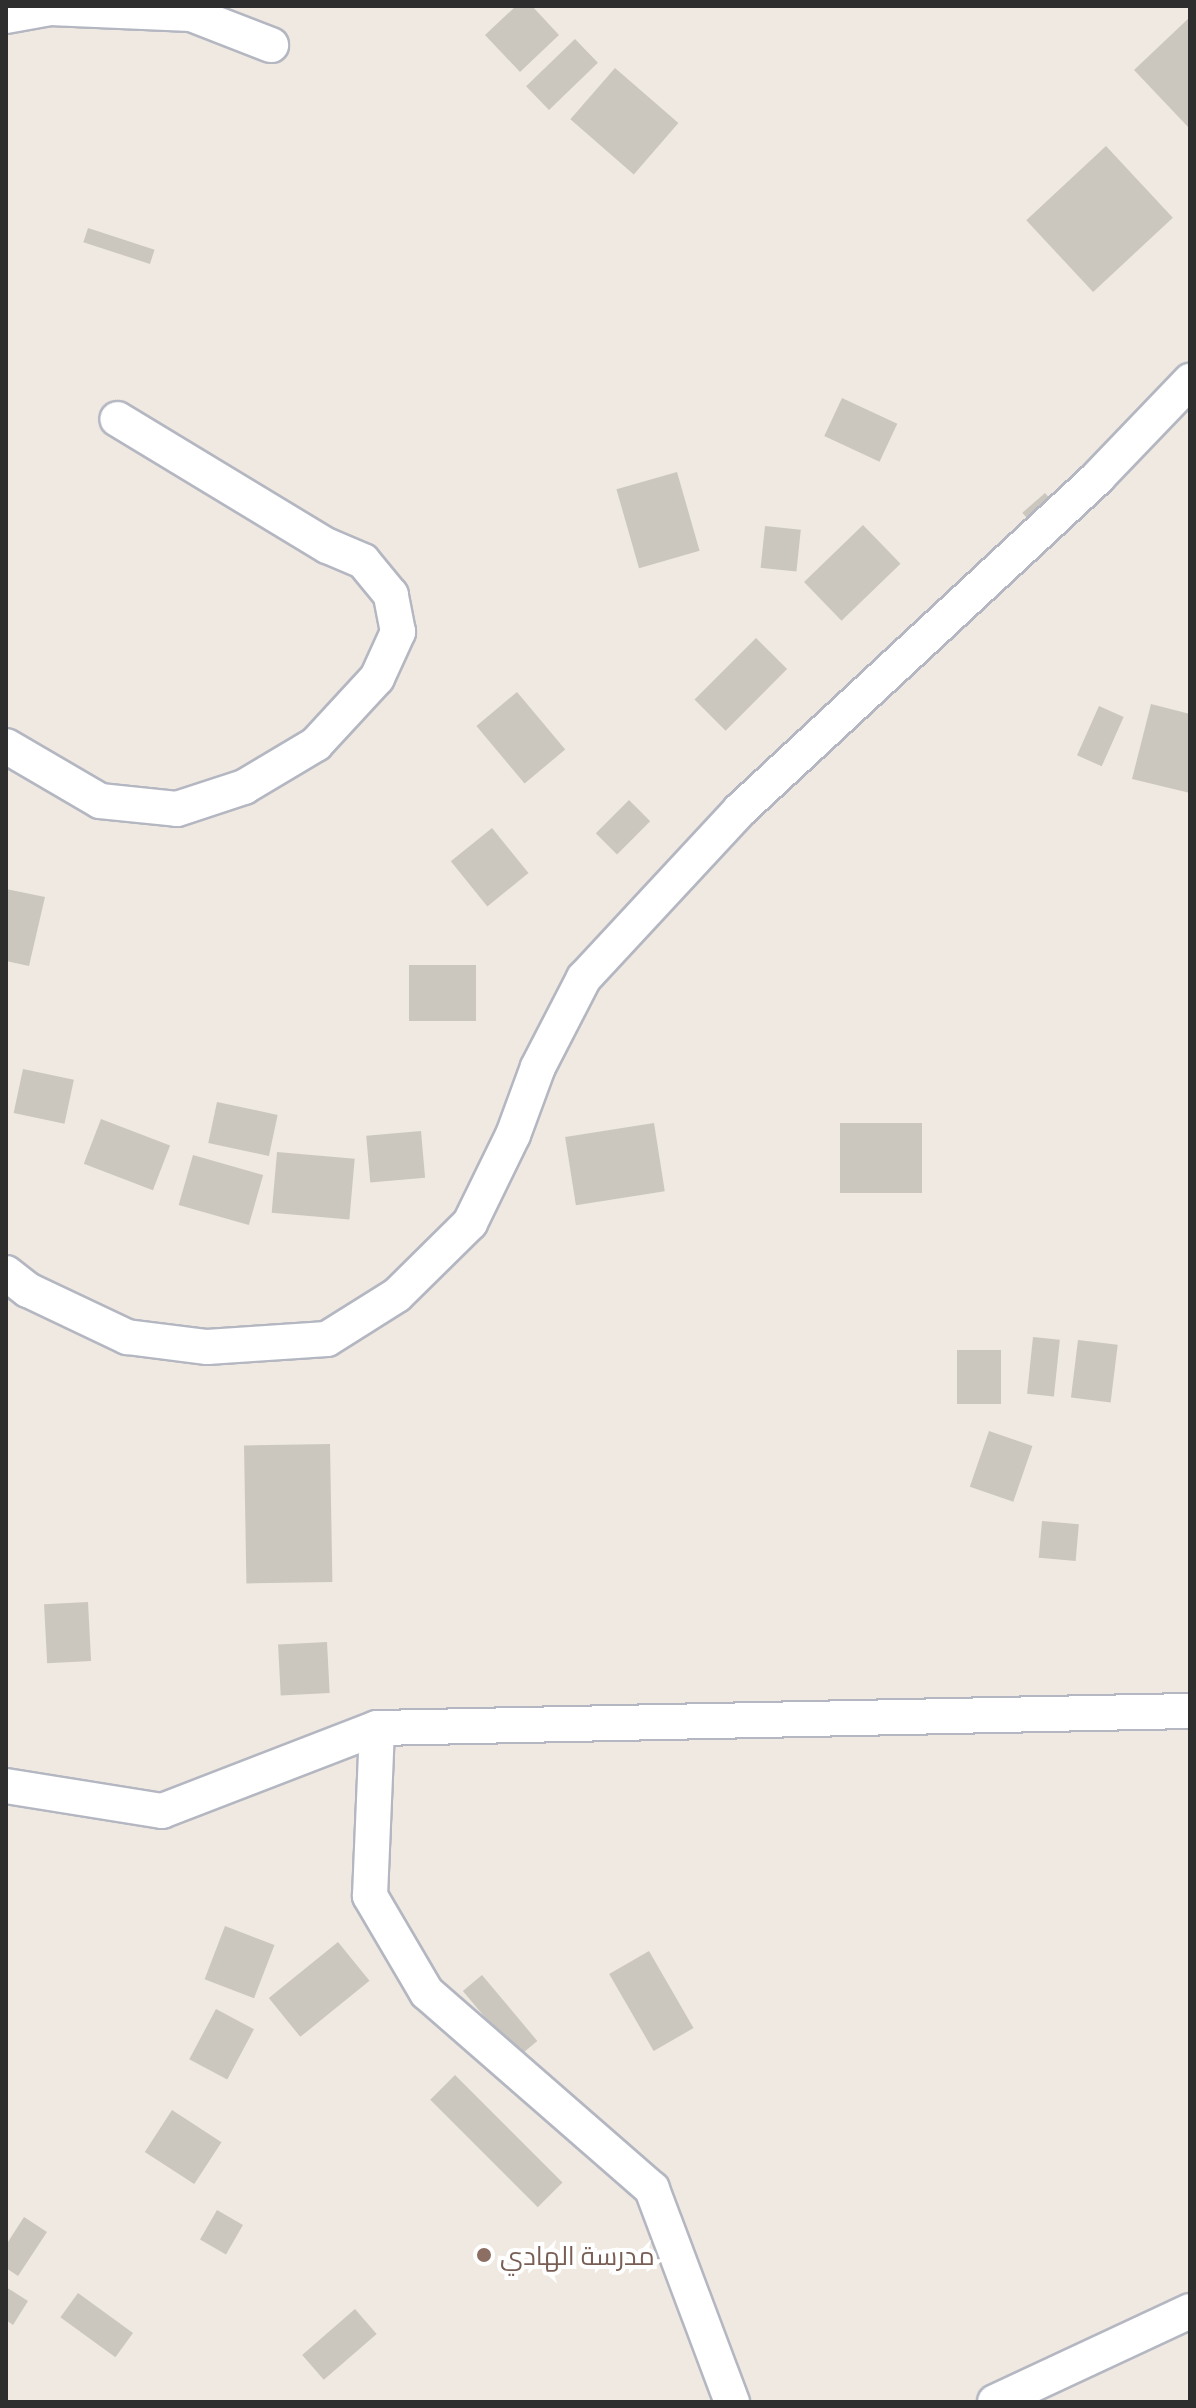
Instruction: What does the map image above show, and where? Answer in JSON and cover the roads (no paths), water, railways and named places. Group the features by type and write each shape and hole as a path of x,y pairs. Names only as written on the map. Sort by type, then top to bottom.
{"street":[{"path":"6,16 50,8 191,14 271,45"},
{"path":"6,1273 28,1290 127,1337 207,1347 327,1339 397,1295 470,1223 513,1135 538,1067 584,978 740,810 1099,476 1190,381"},
{"path":"6,746 100,801 177,809 244,787 316,744 377,678 398,632 391,595 363,561 327,546 117,419"},
{"path":"6,1786 162,1811 377,1728 1190,1711"},
{"path":"377,1728 370,1896 427,1993 652,2189 732,2402"},
{"path":"995,2402 1190,2311"}],"place":[{"name":"مدرسة الهادي","path":"484,2255"}]}
